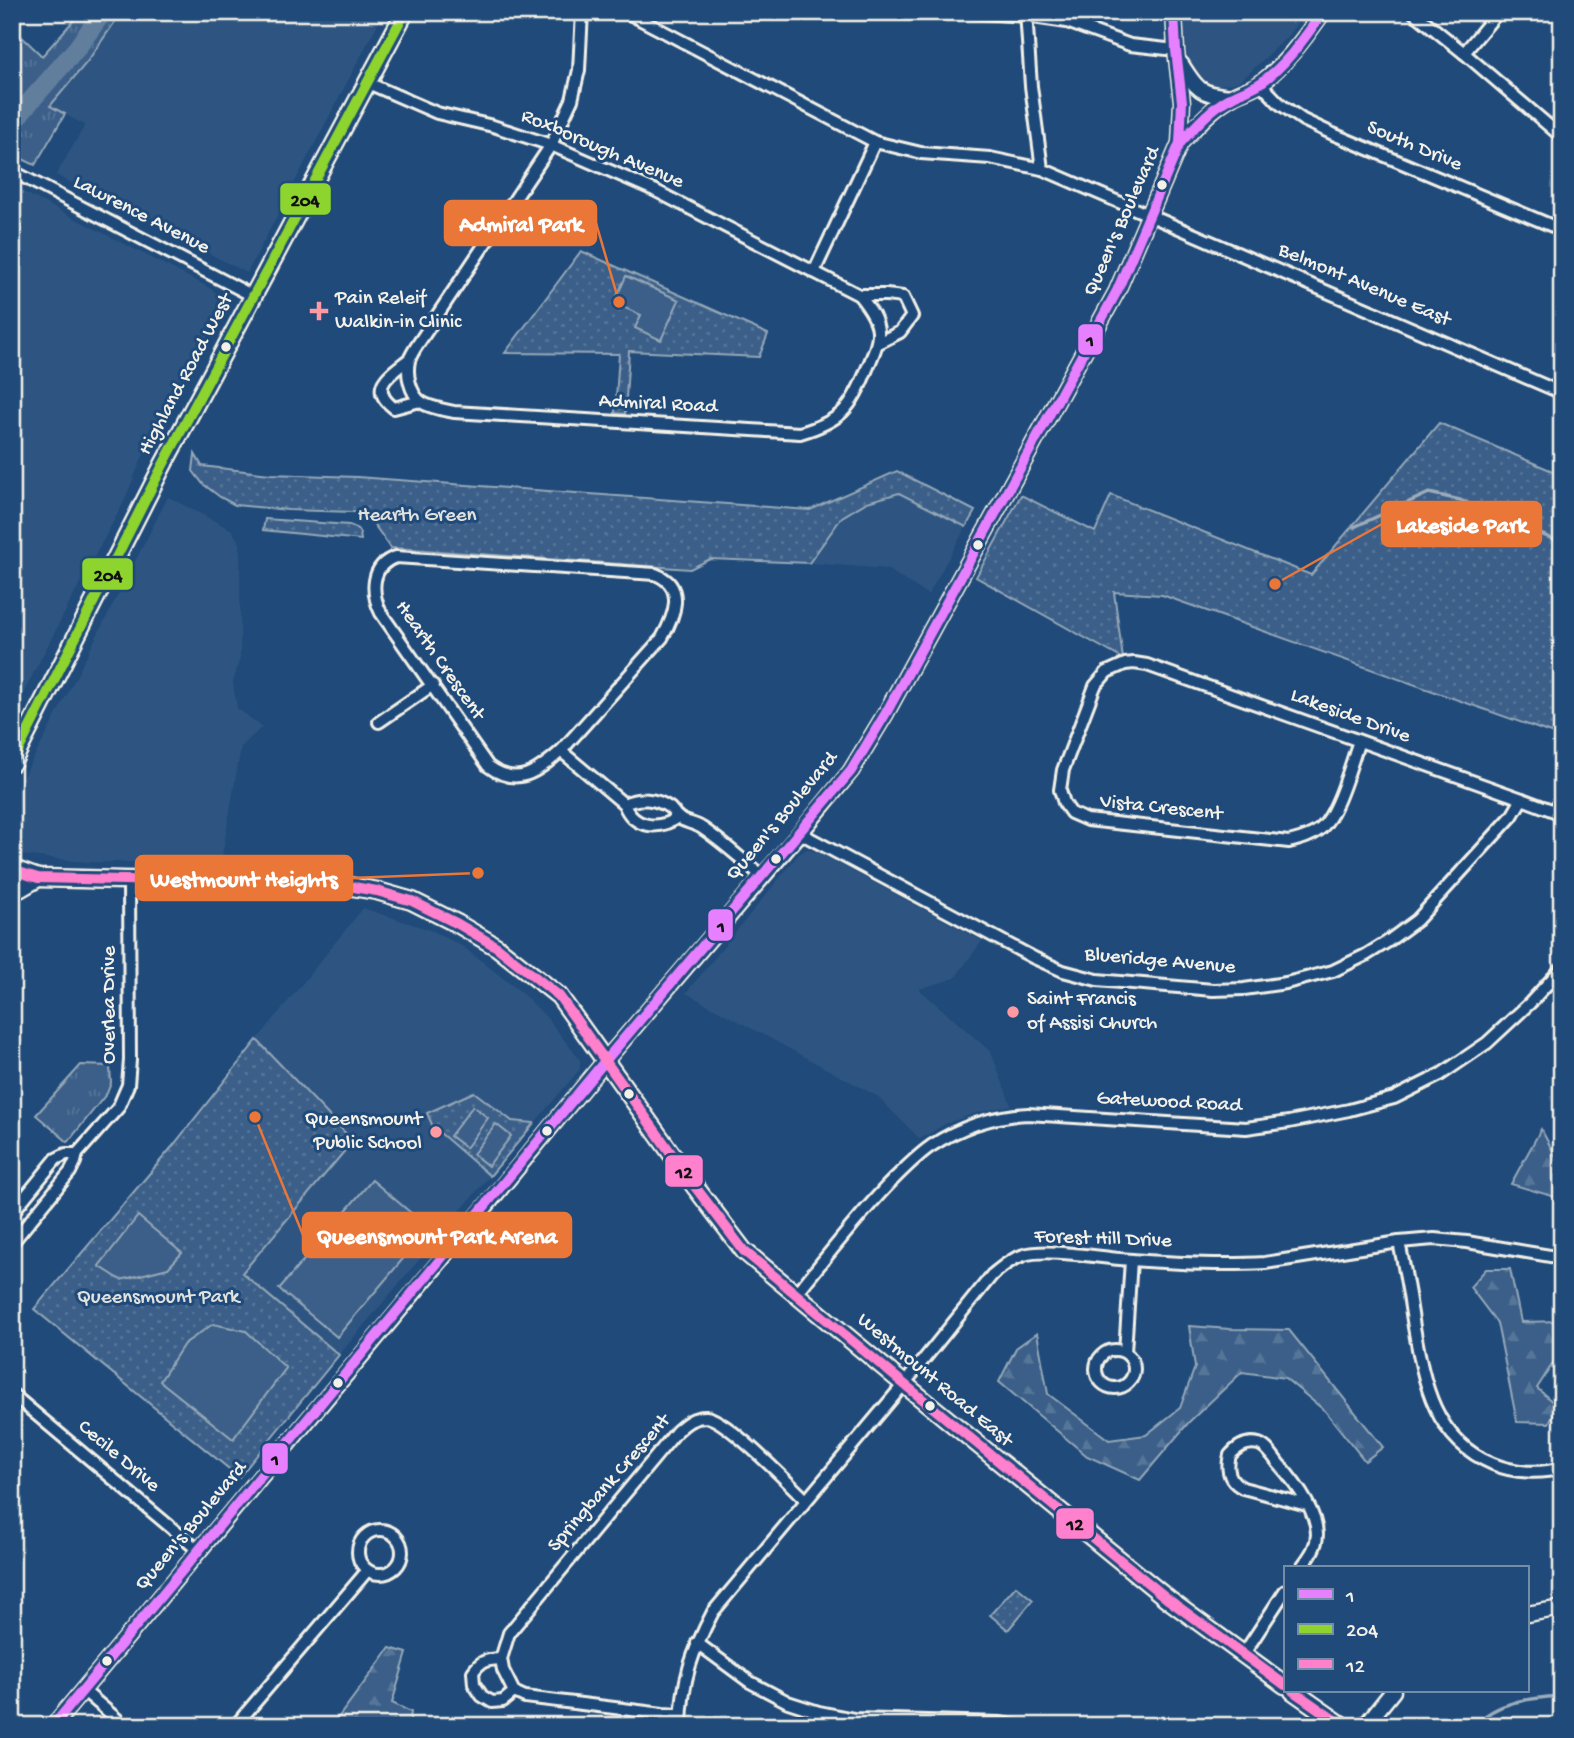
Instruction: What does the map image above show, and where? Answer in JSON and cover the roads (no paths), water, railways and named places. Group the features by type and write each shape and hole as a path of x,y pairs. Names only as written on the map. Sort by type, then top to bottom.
{"main road":[{"name":"Highland Road West","path":"13,762 163,465 405,12"},
{"path":"14,870 38,878"},
{"path":"12,889 19,889 38,878"},
{"name":"Westmount Road East","path":"38,878 342,885 412,901 497,947 559,996 735,1240 751,1256 1169,1600 1284,1684"},
{"path":"1294,1692 1343,1726"}],"street":[{"path":"409,359 411,388 420,401 394,408 387,402 382,391 384,379 409,359 551,145 572,100 579,70 582,12"},
{"name":"Belmont Avenue East","path":"626,12 875,142 921,153 990,158 1042,169 1562,393"},
{"path":"967,12 1026,14 1067,22 1130,45 1177,54 1193,84 1206,93 1231,97"},
{"name":"Queen's Boulevard","path":"53,1726 605,1061 851,771 886,713 1117,291 1150,215 1180,143 1182,102 1174,12"},
{"name":"Queen's Boulevard","path":"1180,143 1206,116 1231,97 1260,83 1281,65 1323,12"},
{"path":"1413,12 1562,137"},
{"path":"1464,53 1499,12"},
{"path":"1026,14 1031,86 1042,169"},
{"name":"Roxborough Avenue","path":"368,83 437,113 493,126 551,145 654,190 814,272"},
{"name":"South Drive","path":"1260,83 1280,104 1303,120 1562,230"},
{"path":"859,295 874,318 878,343 900,332 912,316 903,297 859,295 814,272 875,142"},
{"name":"Lawrence Avenue","path":"12,171 253,296"},
{"name":"Admiral Road","path":"420,401 454,412 800,433 818,428 849,406 859,390 878,343"},
{"name":"Hearth Crescent","path":"396,557 655,574 664,577 673,590 676,608 662,638 561,751 533,773 510,777 498,774 488,766 433,685 377,604 374,592 377,572 387,560 396,557"},
{"name":"Vista Crescent","path":"1125,664 1107,671 1096,686 1063,770 1060,790 1064,803 1071,813 1087,820 1289,842 1307,837 1321,829 1331,817 1359,741"},
{"name":"Lakeside Drive","path":"1125,664 1147,665 1562,814"},
{"path":"379,722 433,685"},
{"path":"561,751 624,804 628,814 635,820 646,824 668,824 678,817"},
{"name":"Blueridge Avenue","path":"800,833 1063,971 1097,980 1213,990 1244,989 1286,983 1333,971 1387,942 1417,919 1513,816 1522,799"},
{"path":"624,804 634,800 652,800 664,804 674,810 678,817 701,827 762,876"},
{"name":"Overlea Drive","path":"12,1243 70,1172 77,1154 118,1108 128,1085 129,881"},
{"name":"Gatewood Road","path":"797,1293 859,1215 909,1164 931,1146 960,1130 982,1121 1028,1114 1246,1128 1289,1122 1394,1098 1440,1075 1487,1043 1530,1003 1562,968"},
{"name":"Overlea Drive","path":"12,1213 57,1159 66,1154 77,1154"},
{"name":"Forest Hill Drive","path":"681,1720 685,1680 697,1643 713,1612 992,1275 1006,1264 1025,1255 1045,1253 1131,1260 1265,1263 1434,1239 1467,1241 1562,1258"},
{"path":"1399,1242 1427,1390 1445,1428 1479,1459 1501,1468 1522,1471 1562,1468"},
{"path":"1125,1352 1131,1260"},
{"name":"Cecile Drive","path":"12,1394 199,1551"},
{"name":"Springbank Crescent","path":"501,1659 509,1633 677,1431 691,1420 708,1417 728,1427 806,1500"},
{"path":"1302,1566 1315,1547 1317,1534 1314,1519 1297,1484 1265,1447 1249,1443 1230,1455 1228,1471 1236,1484 1307,1505"},
{"path":"376,1530 394,1534 402,1546 400,1563 386,1574 367,1571 359,1560 358,1552 363,1538 376,1530"},
{"path":"234,1726 367,1571"},
{"path":"1243,1655 1284,1593"},
{"path":"1528,1614 1562,1608"},
{"path":"697,1643 750,1682 788,1702 819,1712 853,1719 1001,1723 1017,1726"},
{"path":"514,1692 503,1701 492,1702 482,1696 474,1684 472,1672 479,1663 501,1659 503,1670 514,1692 525,1697 663,1714 681,1720"},
{"path":"84,1691 125,1726"},
{"path":"1365,1726 1393,1692"}],"waterway":[{"path":"12,127 21,112 77,48 103,12"},
{"path":"1354,527 1429,493 1460,500 1562,543"},
{"path":"1474,1726 1493,1711 1514,1702 1562,1696"}],"place":[{"name":"Admiral Park","path":"619,302"},
{"name":"Pain Releif Walkin-in Clinic","path":"319,311"},
{"name":"Lakeside Park","path":"1275,584"},
{"name":"Westmount Heights","path":"478,873"},
{"name":"Saint Francis of Assisi Church","path":"1013,1012"},
{"name":"Queensmount Park Arena","path":"255,1117"},
{"name":"Queensmount Public School","path":"436,1132"}],"park label":[{"name":"Hearth Green","path":"417,516"},
{"name":"Queensmount Park","path":"158,1298"}]}
